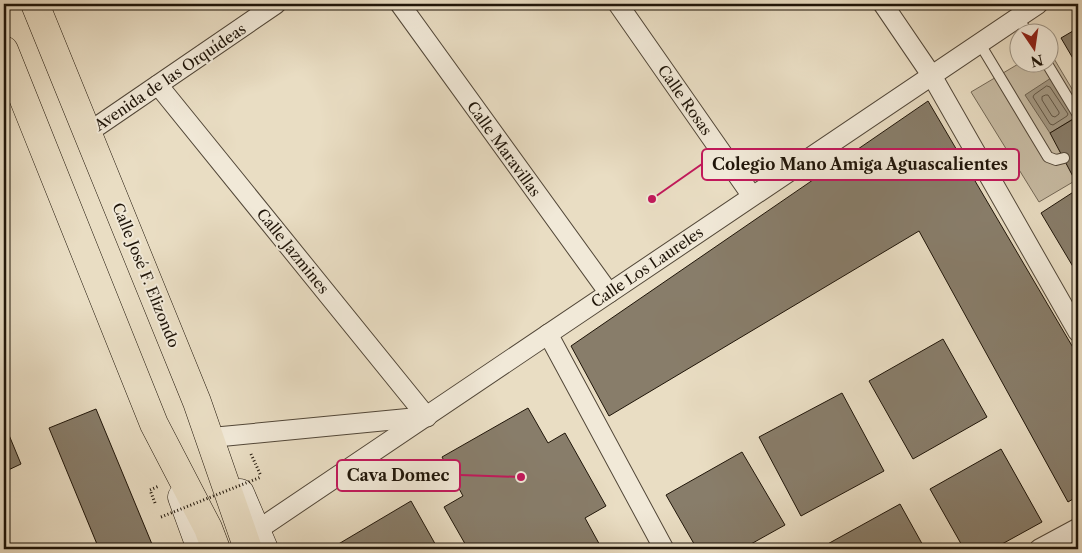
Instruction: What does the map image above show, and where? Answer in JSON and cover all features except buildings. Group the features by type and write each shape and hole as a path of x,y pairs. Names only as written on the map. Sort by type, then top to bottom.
{"main road":[{"name":"Calle José F. Elizondo","path":"35,4 89,132 251,537"},
{"path":"4,50 154,424 208,542"}],"street":[{"name":"Avenida de las Orquídeas","path":"89,132 276,4"},
{"name":"Calle Maravillas","path":"400,4 609,294"},
{"name":"Calle Rosas","path":"618,4 752,196"},
{"path":"883,4 932,76 1078,332"},
{"name":"Calle Los Laureles","path":"1024,22 1038,4"},
{"name":"Calle Los Laureles","path":"251,537 752,196 980,44 1010,30"},
{"name":"Calle Jazmines","path":"158,85 427,417"},
{"path":"548,334 664,549"},
{"path":"197,402 217,437 251,537"},
{"path":"217,437 427,417"},
{"path":"1039,549 1078,528"}],"lane":[{"path":"980,44 1048,157 1056,160 1064,158"},
{"path":"1052,72 1078,115"}],"path":[{"path":"161,517 261,477 250,452 242,456"}],"shaded area":[{"path":"1010,69 1010,72 1060,72 1060,69 1078,99 1078,179 1039,202 971,92"}],"water":[{"path":"1051,78 1076,117 1050,133 1025,95"}],"place":[{"name":"Colegio Mano Amiga Aguascalientes","path":"652,199"},
{"name":"Cava Domec","path":"521,477"}]}
